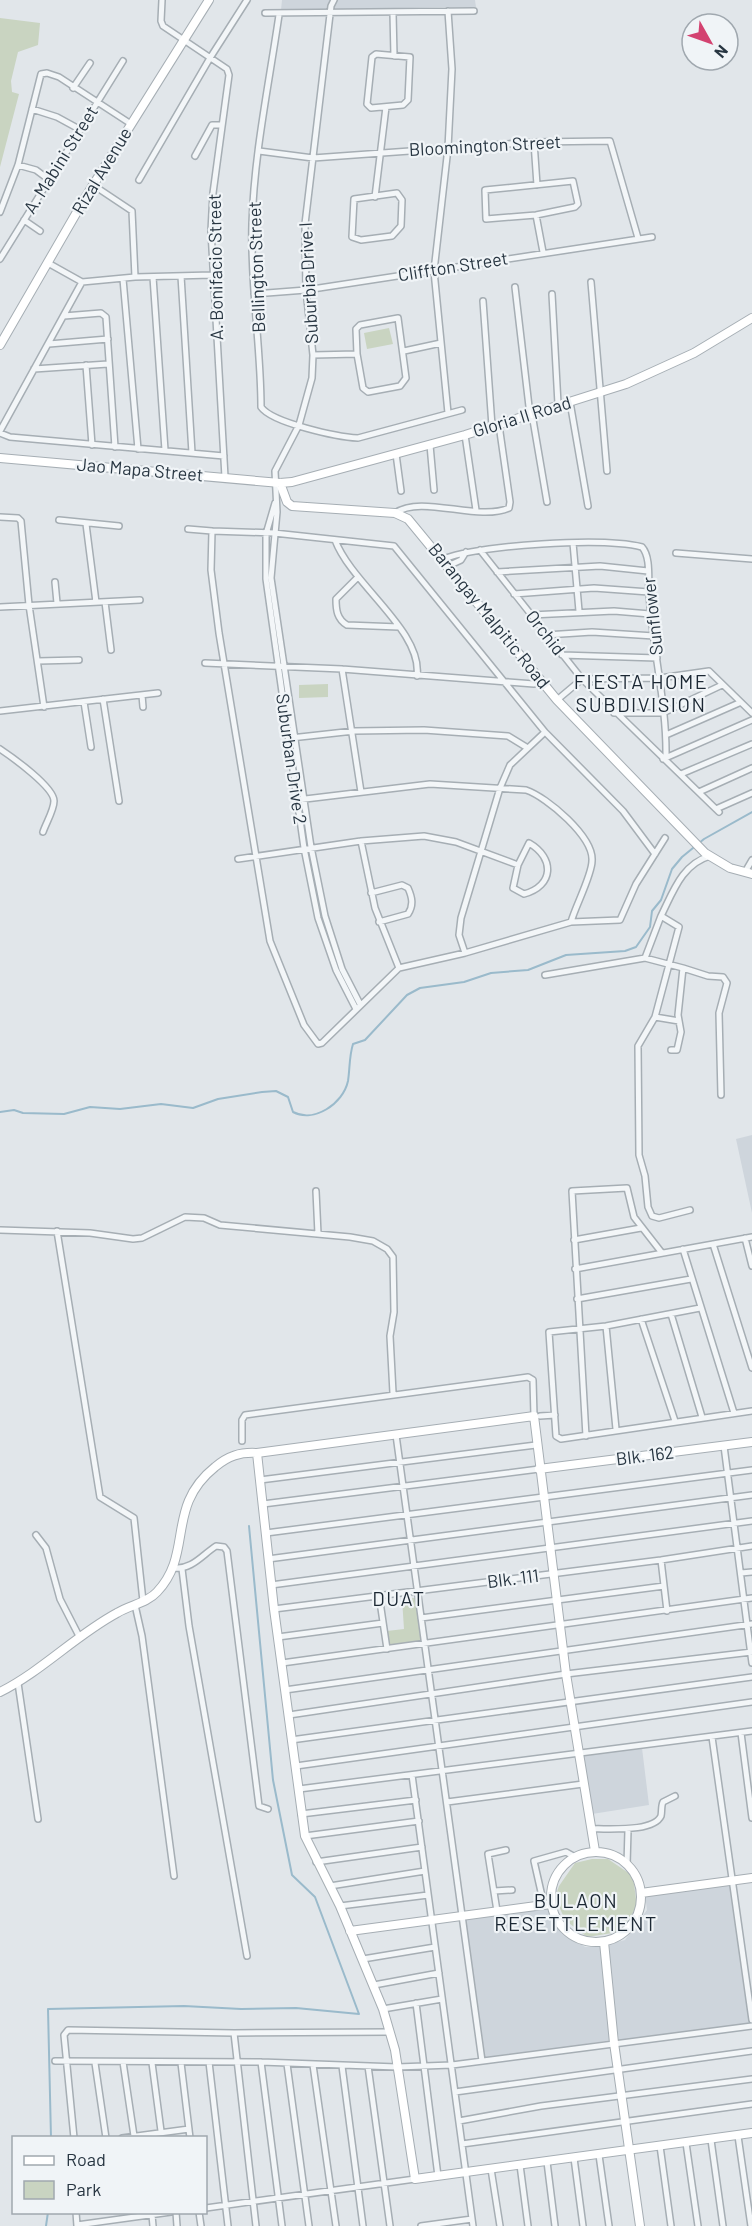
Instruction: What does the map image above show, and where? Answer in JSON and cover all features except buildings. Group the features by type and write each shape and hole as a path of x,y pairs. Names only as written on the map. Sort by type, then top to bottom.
{"street":[{"name":"A. Bonifacio Street","path":"162,0 161,21 184,41 226,69 229,75 213,193 212,275 225,477"},
{"name":"Rizal Avenue","path":"0,345 93,185 209,0"},
{"path":"139,180 210,58 248,0"},
{"path":"326,0 331,6"},
{"name":"Suburbia Drive I","path":"277,483 275,470 298,425 312,378 313,355 306,290 305,224 331,6 334,0"},
{"path":"448,11 452,60 448,148 434,271 448,413"},
{"path":"265,13 279,15 474,11"},
{"path":"393,13 394,56"},
{"name":"Bellington Street","path":"279,15 259,151 252,224 254,294 261,353 261,407 266,414 298,425"},
{"path":"375,54 408,56 411,59 408,100 403,105 386,107 370,108 367,104 372,57 375,54"},
{"name":"A. Mabini Street","path":"0,259 2,250 24,220 123,61"},
{"path":"73,88 90,63"},
{"path":"0,212 18,165 41,74 47,73 59,77 131,124"},
{"path":"375,197 386,107"},
{"path":"32,109 57,117 79,129"},
{"path":"195,156 212,125 222,125"},
{"name":"Bloomington Street","path":"259,151 313,158 534,142 612,141 638,238"},
{"path":"534,142 537,185"},
{"path":"18,165 36,170 48,179"},
{"path":"573,181 578,204 575,207 536,215 487,220 484,193 487,189 573,181"},
{"path":"93,185 132,211 135,277"},
{"path":"397,194 401,197 399,229 392,236 355,239 352,237 352,201 375,197 397,194"},
{"path":"536,215 543,252"},
{"path":"24,220 40,231"},
{"name":"Cliffton Street","path":"254,294 306,290 652,237"},
{"path":"48,263 82,282 135,277 212,275"},
{"path":"181,276 192,453"},
{"path":"153,277 165,450"},
{"path":"123,279 138,449"},
{"path":"82,282 0,432 10,437 224,456"},
{"path":"591,282 607,471"},
{"path":"515,287 531,415 547,502"},
{"path":"552,294 558,404"},
{"path":"277,483 287,502 292,506 395,513 405,506 506,510 510,506 496,425 483,302"},
{"path":"64,316 104,314 107,320 115,447"},
{"path":"397,318 404,351 406,378 404,383 368,392 363,388 357,354 356,329 358,327 397,318"},
{"name":"Gloria II Road","path":"277,483 430,445 600,393 693,353 752,318"},
{"path":"49,344 108,339"},
{"path":"404,351 441,343"},
{"path":"313,355 357,354"},
{"path":"34,369 108,364"},
{"path":"86,365 92,445"},
{"path":"570,402 588,506"},
{"path":"298,425 358,438 462,410"},
{"path":"465,435 476,510"},
{"path":"430,445 435,490"},
{"path":"396,454 401,491"},
{"name":"Jao Mapa Street","path":"0,458 277,483"},
{"name":"Suburban Drive 2","path":"277,483 272,578 280,667"},
{"name":"Suburban Drive 2","path":"276,501 266,534 266,579 304,800 308,848"},
{"name":"Barangay Malpitic Road","path":"395,513 416,526 557,700 695,844 707,855 730,868 748,873"},
{"path":"0,517 18,518 21,521 28,604 44,707"},
{"path":"59,520 119,526"},
{"path":"86,524 96,602"},
{"path":"188,529 274,533 394,546 545,732 622,811 655,854"},
{"path":"215,530 211,570 270,941 304,1025 313,1041 318,1044 322,1043 399,968 465,953 571,922 620,920 636,884 665,838"},
{"path":"335,540 357,578 411,643 418,660 417,676"},
{"path":"445,563 453,555 466,552 573,543 579,611"},
{"name":"Sunflower","path":"573,543 642,547 645,551 650,614 666,735 664,759"},
{"name":"Orchid","path":"480,550 561,656 582,679 718,810 752,793"},
{"path":"445,563 458,561 466,552"},
{"path":"676,553 752,559"},
{"path":"453,555 458,561"},
{"path":"497,572 576,567 648,570"},
{"path":"357,578 336,599 337,614 341,621 347,625 399,627"},
{"path":"56,582 57,603"},
{"path":"514,594 576,588 649,592"},
{"path":"0,607 140,600"},
{"path":"105,602 111,650"},
{"path":"531,615 579,611 650,614"},
{"path":"546,635 592,632 654,636"},
{"path":"561,656 657,658"},
{"path":"38,661 79,660"},
{"path":"205,663 342,669 534,684"},
{"path":"342,669 354,731 361,792"},
{"path":"557,700 582,679 660,678 709,670 752,713"},
{"path":"615,713 663,713 722,685"},
{"path":"0,711 158,693"},
{"path":"142,695 143,707"},
{"path":"104,699 119,801"},
{"path":"84,702 92,747"},
{"path":"666,735 739,702"},
{"path":"664,759 752,720"},
{"path":"292,738 354,731 424,730 494,733 508,736 526,747"},
{"path":"465,953 459,934 461,918 500,788 510,765 526,747 545,732"},
{"name":"Suburban Drive 2","path":"292,738 297,800 308,848 325,916 342,969 358,1007"},
{"path":"681,774 752,744"},
{"path":"0,749 46,786 53,795 53,807 43,832"},
{"path":"699,792 752,768"},
{"path":"297,800 430,784 526,790 541,795 572,825 592,851 593,863 571,922"},
{"path":"238,859 361,841 424,836 481,851 519,865"},
{"path":"361,841 379,922 399,968"},
{"path":"529,843 547,857 549,863 541,883 524,894 513,888 519,865 529,843"},
{"path":"645,958 662,916 685,872 697,860 707,855"},
{"path":"748,873 752,860"},
{"path":"371,892 402,885 408,888 410,893 412,901 408,914 379,922"},
{"path":"662,916 679,927 655,1017 638,1046 639,1155 645,1176 648,1207 652,1216 659,1218 690,1210"},
{"path":"545,975 645,958 670,962 683,968 723,977 727,982 719,1013 721,1095"},
{"path":"671,1050 678,1050 679,1047 683,968"},
{"path":"655,1017 679,1021"},
{"path":"586,1436 571,1193 574,1189 625,1187 641,1228 662,1253"},
{"path":"316,1191 318,1234"},
{"path":"0,1230 57,1231 142,1238 182,1218 204,1218 220,1225 373,1241 384,1246 393,1257 394,1312 390,1336 393,1393"},
{"path":"574,1240 641,1228"},
{"path":"57,1231 100,1497 134,1518 142,1636 174,1876"},
{"path":"575,1269 749,1237 752,1266"},
{"path":"713,1244 752,1368"},
{"path":"683,1249 734,1413"},
{"path":"577,1299 691,1279"},
{"path":"700,1308 606,1326 547,1334 558,1438 586,1436 616,1429 752,1411"},
{"path":"671,1314 702,1417"},
{"path":"641,1319 675,1421"},
{"path":"606,1326 616,1429"},
{"path":"242,1441 242,1420 245,1415 393,1393 528,1377 533,1380 539,1469 566,1674 595,1851"},
{"path":"247,1956 177,1568 186,1504 207,1473 231,1456 243,1452 257,1453 555,1415"},
{"path":"396,1435 447,1802 460,1917 482,2061"},
{"name":"Blk. 162","path":"539,1469 752,1442"},
{"path":"260,1480 536,1445"},
{"path":"724,1446 744,1600 750,1624 752,1663"},
{"path":"257,1453 274,1609 305,1836 316,1863 340,1906 383,2009 397,2067 415,2179"},
{"path":"262,1504 539,1469"},
{"path":"266,1533 752,1470"},
{"path":"268,1559 752,1495"},
{"path":"271,1585 752,1521"},
{"path":"36,1534 46,1548 60,1599 79,1636"},
{"path":"0,1692 18,1683 79,1636 139,1603 159,1589 177,1568 192,1565 216,1546 224,1547 227,1551 259,1806 267,1809"},
{"name":"Blk. 111","path":"274,1609 661,1560 752,1546"},
{"path":"661,1560 667,1611"},
{"path":"741,1573 752,1572"},
{"path":"421,1618 664,1586"},
{"path":"378,1595 387,1649"},
{"path":"282,1663 752,1598"},
{"path":"278,1637 383,1623"},
{"path":"285,1690 750,1624"},
{"path":"289,1715 566,1674 751,1653"},
{"path":"291,1740 752,1677"},
{"path":"18,1683 38,1819"},
{"path":"296,1766 752,1702"},
{"path":"298,1789 752,1731"},
{"path":"741,1733 752,1818"},
{"path":"712,1737 752,2020"},
{"path":"412,1775 473,2226"},
{"path":"447,1802 583,1784"},
{"path":"591,1829 628,1830 656,1822 661,1816 663,1802 675,1796"},
{"path":"301,1814 416,1800"},
{"path":"305,1836 419,1821"},
{"path":"627,1865 628,1830"},
{"path":"316,1863 422,1848"},
{"path":"497,1911 488,1854 506,1850"},
{"path":"548,1905 560,1871 575,1857 595,1851 610,1853 634,1870 640,1893 640,1905 635,1920 622,1934 604,1942 585,1941 572,1935 559,1923 548,1905 534,1861 566,1852 575,1857"},
{"path":"330,1886 425,1872"},
{"path":"640,1893 752,1878"},
{"path":"494,1891 512,1890"},
{"path":"340,1906 428,1895"},
{"path":"350,1931 548,1905"},
{"path":"604,1942 614,2043 640,2226"},
{"path":"363,1959 435,1947"},
{"path":"374,1985 439,1973"},
{"path":"383,2009 442,1999"},
{"path":"416,2003 438,2176"},
{"path":"55,2061 95,2063 261,2062 397,2067 452,2065 752,2026"},
{"path":"74,2136 64,2035 68,2030 234,2033 390,2032"},
{"path":"234,2033 235,2062 256,2226"},
{"path":"455,2092 752,2051"},
{"path":"123,2062 134,2136 189,2129"},
{"path":"209,2062 228,2226"},
{"path":"261,2062 282,2226"},
{"path":"95,2063 106,2136"},
{"path":"152,2063 161,2132"},
{"path":"181,2063 190,2136"},
{"path":"287,2064 309,2226"},
{"path":"313,2065 336,2226"},
{"path":"342,2066 363,2226"},
{"path":"368,2066 390,2226"},
{"path":"459,2121 752,2079"},
{"path":"462,2144 752,2104"},
{"path":"207,2208 752,2133"},
{"path":"738,2136 751,2226"},
{"path":"711,2140 723,2226"},
{"path":"686,2143 699,2226"},
{"path":"660,2146 671,2226"},
{"path":"599,2155 609,2226"},
{"path":"574,2158 583,2226"},
{"path":"547,2162 555,2226"},
{"path":"520,2165 528,2226"},
{"path":"491,2169 500,2226"},
{"path":"77,2226 105,2224 159,2214"},
{"path":"152,2215 153,2226"},
{"path":"129,2218 130,2226"},
{"path":"421,2226 472,2219"}],"shaded area":[{"path":"282,0 475,0 476,7 281,10"},
{"path":"752,1135 752,1213 736,1139"},
{"path":"642,1748 649,1805 592,1814 583,1756"},
{"path":"730,1885 750,2023 619,2041 606,1945 625,1940 647,1910 645,1894"},
{"path":"547,1907 550,1917 563,1931 585,1947 600,1947 612,2040 485,2059 464,1918"}],"green space":[{"path":"0,18 40,23 38,45 18,52 11,81 12,92 19,94 0,167"},
{"path":"389,328 393,344 367,349 364,333"},
{"path":"328,684 328,697 299,698 299,685"},
{"path":"415,1598 421,1643 389,1647 387,1631 404,1629 402,1599"},
{"path":"592,1859 608,1859 633,1876 637,1907 619,1932 587,1937 565,1920 555,1897 559,1886 575,1863"}],"waterway":[{"path":"0,1112 14,1110 23,1113 64,1114 90,1107 120,1109 161,1104 193,1108 218,1099 276,1091 288,1097 293,1112 301,1115 318,1113 334,1104 345,1089 353,1044 365,1040 407,995 420,988 464,982 491,973 528,970 566,955 625,951 636,947 650,927 652,911 661,900 672,869 682,857 704,839 752,812"},
{"path":"51,2136 48,2009 184,2006 241,2009 296,2008 359,2014 315,1897 292,1875 273,1780 249,1526"},
{"path":"46,2226 48,2214"}],"district":[{"name":"FIESTA HOME SUBDIVISION","path":"641,694"},
{"name":"DUAT","path":"399,1599"},
{"name":"BULAON RESETTLEMENT","path":"576,1912"}]}
